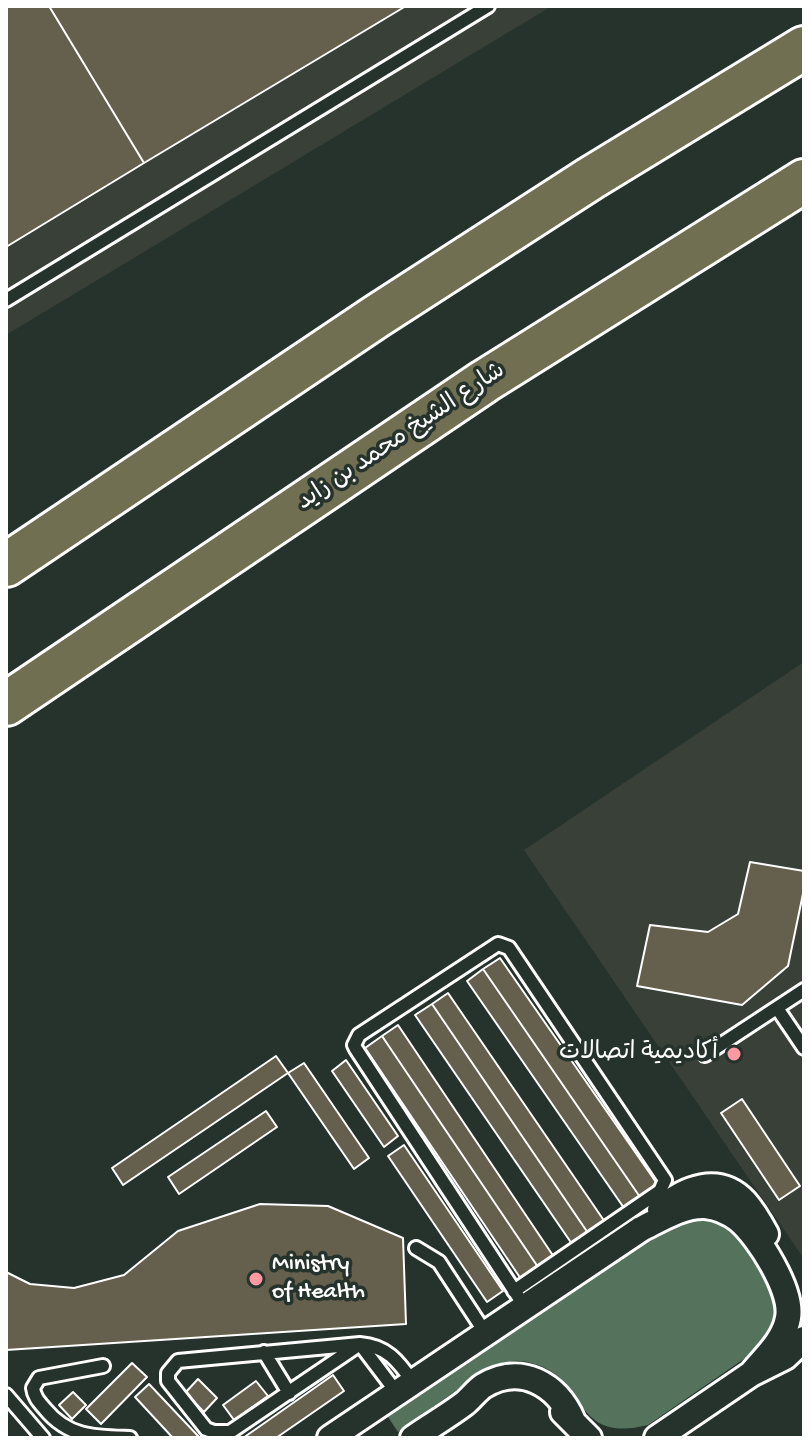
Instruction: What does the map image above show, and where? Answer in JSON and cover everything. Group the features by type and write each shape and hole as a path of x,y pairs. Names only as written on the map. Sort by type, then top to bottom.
{"highway":[{"path":"6,565 377,316 591,178 804,48"},
{"name":"شارع الشيخ محمد بن زايد","path":"6,704 485,381 804,181"},
{"path":"6,737 92,648"}],"street":[{"path":"330,1438 486,1334 520,1299 693,1188 719,1187 738,1195 746,1203 787,1292 788,1316 779,1341 751,1374"},
{"path":"771,1252 804,1293"},
{"path":"657,1438 751,1374 785,1357 804,1339"},
{"path":"413,1438 467,1401 480,1388 497,1379 526,1378 552,1389 565,1403 581,1430"}],"lane":[{"path":"6,300 488,6"},
{"path":"520,1299 354,1045 359,1035 498,944 505,945 665,1180 664,1188 630,1228"},
{"path":"705,1055 804,990"},
{"path":"777,1008 804,1048"},
{"path":"416,1248 439,1262 486,1334"},
{"path":"360,1344 405,1388"},
{"path":"360,1344 230,1432 214,1432 201,1423 168,1381 168,1373 178,1361 360,1344 380,1347 389,1352 405,1388"},
{"path":"264,1352 289,1393"},
{"path":"103,1366 39,1378 33,1388 34,1394 51,1416 73,1433 86,1437 130,1438"},
{"path":"6,1395 43,1438"}],"shaded area":[{"path":"6,6 552,6 6,335"},
{"name":"أكاديمية اتصالات","path":"804,662 804,1259 524,850"}],"green space":[{"path":"715,1218 733,1227 775,1287 779,1304 776,1325 764,1345 648,1425 624,1429 606,1426 593,1419 554,1373 538,1365 516,1361 482,1374 398,1432 388,1417 667,1229 681,1221"}],"building":[{"path":"6,6 49,6 144,163 6,247"},
{"path":"49,6 406,6 144,163"},
{"path":"750,862 804,871 804,889 788,966 742,1005 637,986 650,925 708,932 738,914"},
{"path":"500,958 658,1185 640,1197 483,969"},
{"path":"483,969 640,1197 624,1208 467,981"},
{"path":"448,993 605,1222 588,1233 432,1004"},
{"path":"432,1004 588,1233 572,1244 415,1015"},
{"path":"398,1025 554,1257 538,1267 382,1036"},
{"path":"382,1036 538,1267 521,1279 365,1048"},
{"path":"276,1056 288,1073 123,1185 112,1168"},
{"path":"346,1060 398,1136 384,1147 332,1071"},
{"path":"304,1063 369,1158 354,1169 288,1073"},
{"path":"742,1099 800,1186 779,1200 721,1113"},
{"path":"266,1111 277,1127 179,1194 168,1177"},
{"path":"404,1145 503,1291 487,1302 388,1156"},
{"name":"Ministry of Health","path":"260,1204 328,1206 403,1238 406,1324 6,1350 6,1272 30,1284 74,1288 124,1275 178,1231"},
{"path":"132,1363 147,1377 101,1424 86,1409"},
{"path":"333,1375 344,1391 276,1438 243,1438"},
{"path":"198,1379 217,1398 204,1412 185,1393"},
{"path":"256,1381 268,1396 234,1420 223,1405"},
{"path":"149,1384 200,1438 173,1438 135,1397"},
{"path":"73,1392 86,1405 72,1419 59,1405"}],"place":[{"name":"أكاديمية اتصالات","path":"734,1054"},
{"name":"Ministry of Health","path":"256,1279"}]}
